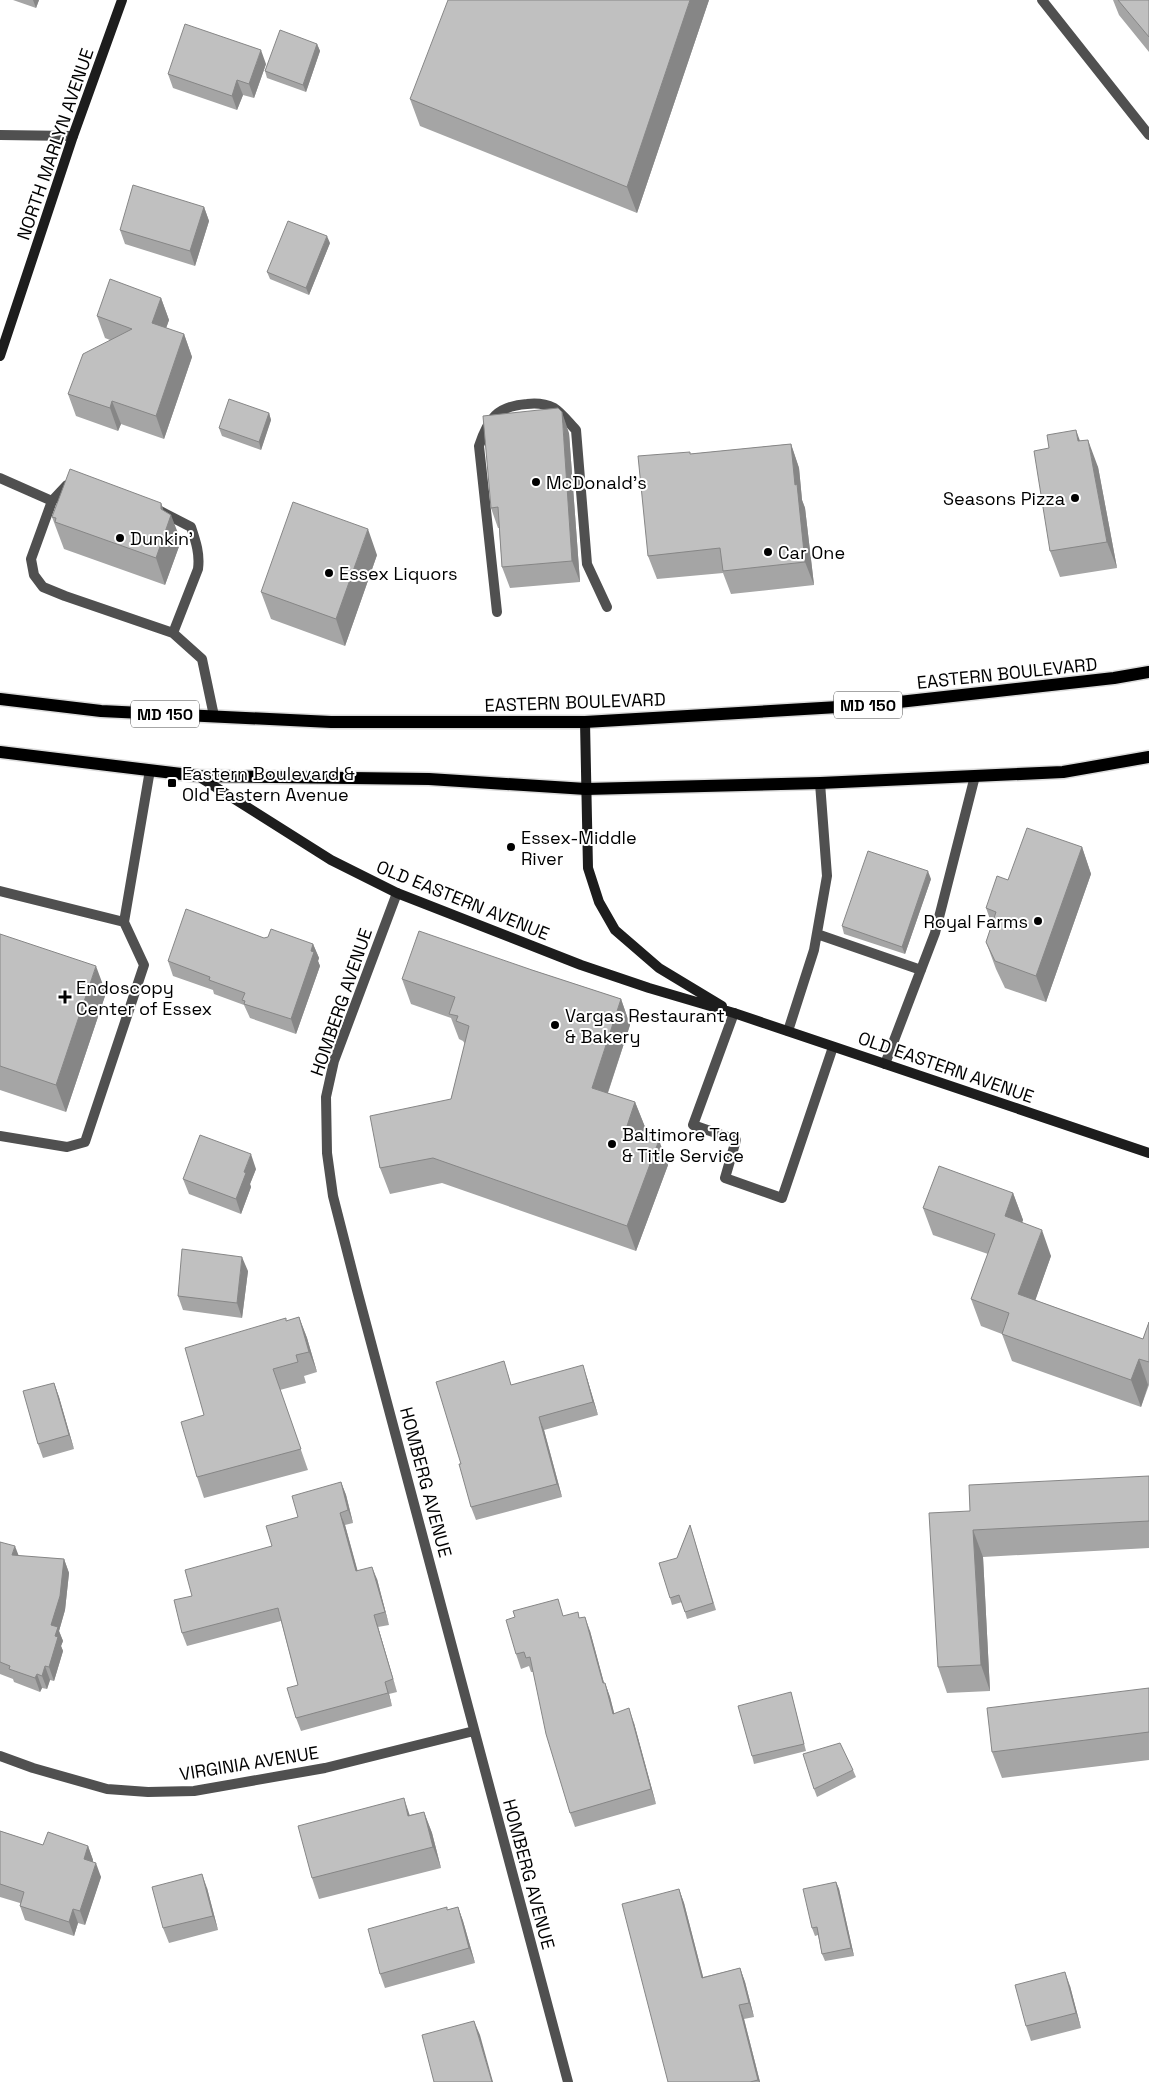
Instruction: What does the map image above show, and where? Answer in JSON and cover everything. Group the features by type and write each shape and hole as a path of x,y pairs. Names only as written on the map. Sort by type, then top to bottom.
{"main road":[{"name":"EASTERN BOULEVARD","path":"0,699 101,711 364,723 585,722 872,705 1114,678 1149,672"},
{"path":"0,752 198,776 429,780 586,789 820,783 1063,772 1149,757"}],"street":[{"name":"NORTH MARLYN AVENUE","path":"0,356 73,136 122,0"},
{"path":"1042,0 1149,135"},
{"path":"0,135 73,136"},
{"path":"497,612 479,446 486,426 499,412 512,405 536,403 554,408 576,430 587,564 607,607"},
{"path":"0,478 52,501"},
{"path":"85,483 67,485 52,501 31,559 34,575 43,586 65,596 174,633 202,659 214,716"},
{"path":"154,508 191,527 197,546 198,569 174,633"},
{"name":"OLD EASTERN AVENUE","path":"585,722 588,868 599,902 615,930 660,968 734,1013"},
{"path":"0,1136 67,1147 86,1142 144,966 124,922 150,770"},
{"name":"OLD EASTERN AVENUE","path":"198,776 332,860 397,893 581,966 734,1013 1149,1153"},
{"path":"885,1064 935,933 975,776"},
{"path":"788,1031 814,950 827,876 820,783"},
{"path":"0,891 124,922"},
{"name":"HOMBERG AVENUE","path":"397,893 334,1061 326,1097 327,1152 333,1196 568,2082"},
{"path":"817,934 921,970"},
{"path":"734,1013 693,1125 736,1140 725,1178 782,1198 833,1047"},
{"name":"VIRGINIA AVENUE","path":"0,1756 33,1768 107,1789 148,1792 194,1791 326,1768 474,1731"}],"building":[{"path":"448,0 690,0 627,187 410,99"},
{"path":"1118,0 1149,0 1149,37"},
{"path":"185,24 261,50 249,84 237,80 232,96 168,74"},
{"path":"280,30 317,44 303,85 265,71"},
{"path":"133,185 204,207 190,251 120,230"},
{"path":"288,221 327,236 306,288 267,272"},
{"path":"110,279 161,298 152,323 184,334 156,416 112,401 110,408 68,394 83,354 132,329 97,316"},
{"path":"229,399 269,413 259,442 219,428"},
{"name":"McDonald's","path":"558,408 562,412 572,561 502,567 498,507 491,508 483,416"},
{"name":"Seasons Pizza","path":"1076,430 1078,441 1088,440 1107,542 1050,551 1034,451 1049,448 1047,435"},
{"path":"791,444 805,562 723,571 720,548 648,556 638,456 690,452 690,454"},
{"path":"70,469 161,503 161,509 171,515 156,558 55,522 56,518 52,517"},
{"path":"293,502 368,529 336,619 261,592"},
{"name":"Royal Farms","path":"1027,828 1082,847 1036,976 995,961 986,942 996,912 986,908 997,876 1008,880"},
{"name":"Royal Farms","path":"868,851 928,871 902,947 842,926"},
{"path":"186,909 264,938 268,937 271,929 313,944 311,951 314,952 291,1019 244,1004 245,1001 242,1000 245,993 209,980 210,977 168,961"},
{"path":"419,931 621,999 592,1088 635,1102 626,1129 659,1140 627,1226 433,1158 380,1168 370,1116 451,1099 469,1026 456,1021 458,1016 449,1014 455,997 402,979"},
{"path":"0,934 96,966 56,1085 0,1066"},
{"path":"200,1135 251,1154 236,1199 183,1179"},
{"path":"939,1166 1013,1193 1005,1216 1042,1230 1018,1294 1143,1339 1149,1322 1149,1362 1139,1359 1131,1380 1002,1334 1009,1313 971,1299 995,1234 923,1208"},
{"path":"182,1249 242,1257 237,1303 178,1296"},
{"path":"299,1317 309,1352 296,1355 298,1362 273,1369 301,1449 197,1477 181,1422 204,1415 185,1348 286,1318 286,1321"},
{"path":"504,1361 511,1385 583,1365 593,1402 539,1417 557,1484 471,1507 459,1464 461,1464 436,1382"},
{"path":"54,1383 69,1435 38,1444 23,1391"},
{"path":"1149,1476 1149,1521 973,1530 981,1665 938,1667 929,1513 970,1511 969,1485"},
{"path":"341,1482 348,1510 340,1513 356,1571 372,1567 385,1612 374,1615 393,1679 385,1682 388,1693 296,1718 287,1688 298,1685 278,1608 182,1633 174,1600 192,1596 185,1570 272,1546 266,1526 298,1517 292,1496"},
{"path":"690,1525 713,1603 685,1612 679,1595 670,1598 659,1563 677,1558"},
{"path":"0,1542 15,1546 12,1555 64,1559 60,1596 51,1625 58,1627 55,1636 58,1637 49,1667 45,1666 42,1676 37,1674 35,1678 9,1669 10,1666 0,1662"},
{"path":"558,1599 563,1616 578,1612 579,1618 585,1617 613,1714 629,1708 651,1789 570,1813 546,1734 530,1657 526,1658 524,1652 516,1654 506,1620 515,1617 513,1611"},
{"path":"1149,1688 1149,1732 992,1752 987,1708"},
{"path":"791,1692 804,1744 752,1756 738,1706"},
{"path":"840,1743 853,1770 814,1789 803,1754"},
{"path":"404,1798 408,1816 424,1812 433,1847 312,1878 298,1826"},
{"path":"0,1831 43,1845 48,1832 88,1846 84,1859 96,1863 80,1911 73,1909 69,1922 20,1906 24,1892 0,1884"},
{"path":"202,1874 213,1916 163,1928 152,1887"},
{"path":"836,1882 851,1948 822,1954 817,1927 812,1928 803,1889"},
{"path":"679,1889 702,1978 740,1968 749,2003 739,2005 758,2080 750,2082 668,2082 622,1904"},
{"path":"447,1907 447,1910 458,1907 469,1948 380,1974 368,1929"},
{"path":"1065,1972 1076,2013 1026,2026 1015,1985"},
{"path":"474,2021 492,2082 434,2082 422,2035"}],"place":[{"name":"McDonald's","path":"536,482"},
{"name":"Seasons Pizza","path":"1075,498"},
{"name":"Dunkin'","path":"120,538"},
{"name":"Car One","path":"768,552"},
{"name":"Essex Liquors","path":"329,573"},
{"name":"Eastern Boulevard & Old Eastern Avenue","path":"172,783"},
{"name":"Essex-Middle River","path":"511,847"},
{"name":"Royal Farms","path":"1038,921"},
{"name":"Endoscopy Center of Essex","path":"65,997"},
{"name":"Vargas Restaurant & Bakery","path":"555,1025"},
{"name":"Baltimore Tag & Title Service","path":"612,1144"}]}
